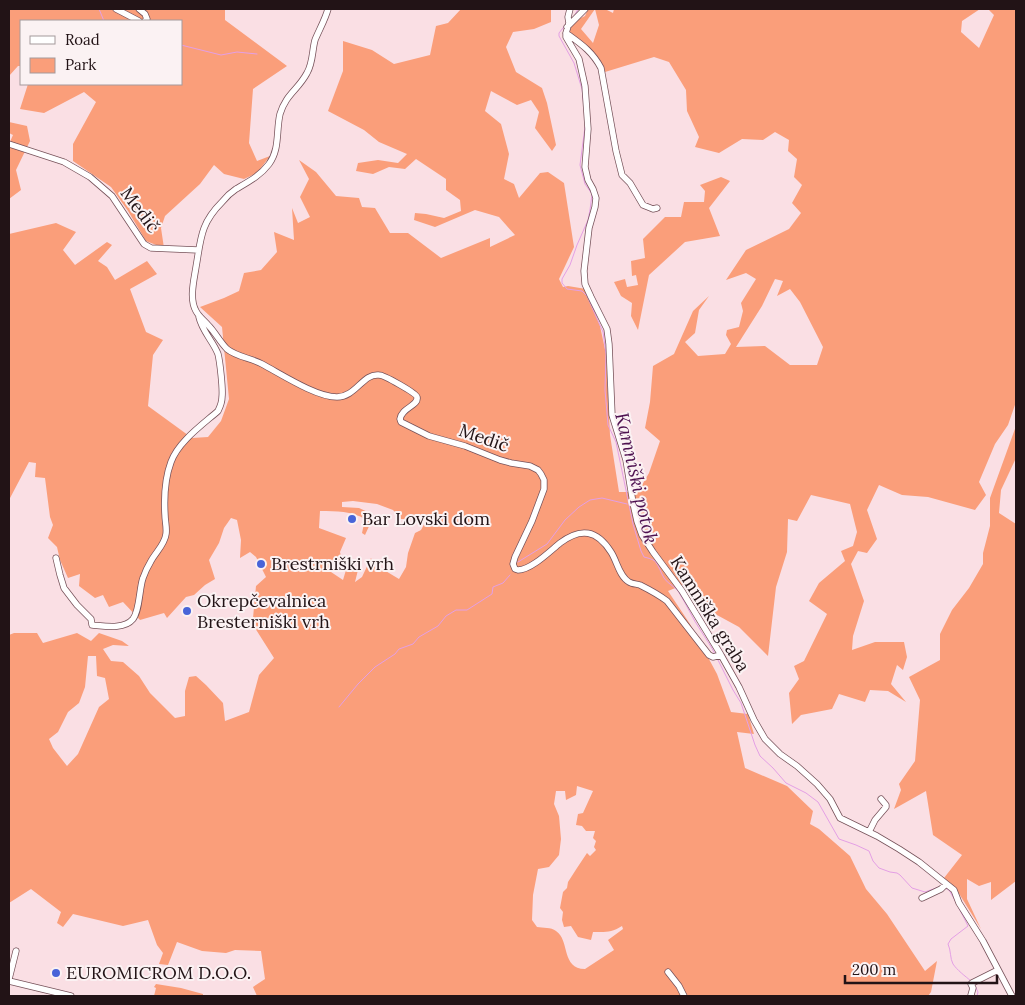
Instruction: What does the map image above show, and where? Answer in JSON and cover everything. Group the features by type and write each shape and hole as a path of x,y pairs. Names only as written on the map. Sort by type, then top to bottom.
{"street":[{"path":"116,9 137,20"},
{"path":"139,9 146,14 146,20"},
{"name":"Medič","path":"328,9 316,40 308,71 303,80 286,99 278,125 275,152 269,164 258,176 230,194 213,210 206,223 198,250 193,297 193,305 199,316 226,348 327,396 338,397 347,395 371,375 386,376 402,387 414,392 418,399 402,413 401,422 430,436 465,446 500,460 526,464 538,470 543,477 544,489 532,521 515,557 513,564 515,569 526,569 566,538 576,533 586,532 598,536 612,552 622,575 629,582 645,588 667,602 709,655 717,656"},
{"path":"567,25 570,9"},
{"path":"567,25 584,9"},
{"path":"567,25 597,60 601,68 622,175 630,183 642,205 653,209 657,208"},
{"name":"Kamniška graba","path":"567,25 566,37 579,59 585,86 588,129 585,167 588,180 596,198 589,228 584,271 591,297 607,329 612,414 626,460 637,521 642,535 652,552 682,591 717,656 739,687 765,739 780,754 817,784 830,799 840,818 869,832 919,862 944,886 954,890 959,903 983,941 1012,996"},
{"name":"Medič","path":"9,144 64,162 90,177 112,196 144,244 151,248 198,250"},
{"path":"56,558 64,588 91,619 92,625 119,626 128,623 133,618 138,606 142,578 164,541 166,533 165,489 170,463 175,452 218,412 221,406 222,397 218,354 200,325 199,316"},
{"path":"869,832 875,820 886,808 886,805 881,800"},
{"path":"922,898 944,886"},
{"path":"16,952 9,980 71,996"},
{"path":"971,995 973,988 971,984 973,982 998,970"},
{"path":"668,972 684,996"}],"green space":[{"path":"9,9 225,9 225,20 287,66 253,89 249,143 257,161 270,156 257,173 244,179 224,174 214,165 200,184 165,216 161,228 164,248 146,241 111,187 73,161 73,144 96,102 84,92 44,113 20,109 28,85 182,85 182,20 20,20 20,66 9,76"},
{"path":"461,9 551,9 551,22 534,29 513,32 506,47 516,72 542,88 556,145 552,151 535,128 539,112 531,100 517,105 491,91 485,111 501,124 509,154 504,179 514,184 519,198 540,173 548,172 564,183 574,247 559,279 563,287 586,289 600,326 606,354 610,435 619,492 638,492 649,473 660,441 645,428 650,402 653,366 674,354 693,311 709,296 699,310 695,333 685,342 698,356 725,354 731,344 726,335 727,330 739,327 743,311 741,303 756,279 746,273 726,280 746,250 789,229 801,213 792,203 802,185 794,177 797,159 788,151 789,140 775,132 763,140 742,139 719,153 695,147 699,137 687,111 686,90 669,62 654,57 605,72 594,52 577,44 569,32 573,22 585,16 588,9 595,9 605,9 613,13 614,9 980,9 962,21 961,32 979,48 994,15 988,9 1016,9 1016,402 1008,425 995,444 979,482 986,495 975,510 928,497 902,495 879,485 867,510 877,539 867,553 858,551 851,564 864,601 853,636 852,650 875,642 904,642 907,657 903,670 897,665 891,684 906,702 888,691 870,690 865,702 839,694 832,709 801,715 792,724 789,693 799,679 794,666 804,661 827,614 809,601 819,583 845,561 841,551 853,546 857,532 850,504 811,495 797,521 788,519 787,552 776,587 768,656 739,627 717,615 685,584 668,591 690,624 717,674 731,712 748,714 754,734 737,732 745,768 787,786 813,811 810,824 819,829 850,856 866,889 887,914 925,971 937,961 931,992 928,996 257,996 253,987 265,979 261,951 235,950 226,953 202,951 177,942 168,965 159,964 163,953 157,945 148,920 123,926 73,914 63,927 57,923 61,912 31,889 9,903 9,635 14,633 37,633 43,643 77,633 91,641 99,633 122,641 129,646 113,645 103,649 111,661 123,662 139,676 150,693 175,718 185,716 185,691 189,677 196,676 223,703 225,721 249,712 259,675 274,658 255,628 253,618 256,586 266,577 256,557 250,552 240,558 241,540 237,520 231,518 224,528 219,543 209,560 215,579 194,595 186,597 167,618 164,613 140,620 123,602 109,607 103,595 95,598 79,586 80,574 68,578 60,560 57,547 48,538 53,525 50,517 45,478 35,477 36,463 29,462 9,500 9,234 56,223 76,232 63,250 75,265 107,242 112,245 98,261 107,267 115,280 147,261 157,274 130,289 146,332 163,340 153,355 148,406 192,438 208,437 221,421 229,399 222,327 200,307 239,291 244,273 261,270 277,252 274,232 294,240 292,208 298,223 310,217 300,197 309,179 299,160 316,172 336,196 359,198 362,207 375,208 390,233 408,233 441,258 490,238 490,247 515,235 499,217 475,210 435,227 414,220 415,213 444,218 461,211 460,200 446,190 446,179 416,159 405,169 389,167 373,174 356,171 358,163 378,160 398,163 407,154 379,142 364,130 328,111 343,71 343,41 372,50 394,64 430,55 436,26 448,23","holes":["595,9 599,25 593,43 581,29","775,279 783,281 777,296 790,289 800,302 823,347 817,365 790,365 765,346 736,347 762,306","353,501 377,504 393,510 401,519 427,519 421,530 415,533 408,553 406,567 399,579 384,570 376,570 371,558 362,577 355,582 358,570 346,570 343,580 331,572 334,562 342,560 340,552 346,538 319,528 320,511 338,511 360,516 365,519 362,533 365,535 371,522 370,513 359,508 342,507 342,502","88,656 96,656 97,676 105,678 109,699 99,707 78,754 67,766 53,748 49,739 58,732 68,712 79,703 85,687","577,786 593,791 583,813 578,814 576,825 582,826 586,831 595,831 593,838 596,841 594,847 596,850 590,856 587,853 563,892 560,908 563,912 562,920 564,927 571,926 578,937 591,940 593,932 611,931 622,926 623,929 608,940 614,950 585,969 577,968 572,964 563,941 556,931 537,927 532,920 533,895 538,869 549,867 559,855 561,839 559,816 554,804 556,791 565,791 566,800 576,795"]},
{"path":"9,122 27,126 30,141 16,170 21,190 9,199 9,144 13,135 9,133"},
{"path":"721,177 730,181 709,208 720,236 685,242 649,275 638,330 631,316 632,303 621,296 614,282 625,279 627,287 638,285 636,275 632,276 631,261 645,258 643,239 665,217 681,217 684,202 704,202 705,191 700,185"},
{"path":"1016,426 1016,458 1001,490 999,513 1016,524 1016,881 991,900 991,882 979,886 967,879 967,899 981,929 958,892 944,878 962,855 933,835 926,791 894,809 901,790 899,784 915,761 920,700 909,677 940,660 940,634 952,610 969,588 983,564 983,553 990,526 990,498"},
{"path":"156,984 181,988 203,994 203,996 154,996"}],"waterway":[{"path":"99,9 104,20"},
{"name":"Kamniški potok","path":"574,17 578,9"},
{"name":"Kamniški potok","path":"567,23 559,33 559,36 574,63 582,89 584,106"},
{"path":"182,45 221,55 237,52 257,54"},
{"name":"Kamniški potok","path":"585,127 580,165 585,184 592,194 590,210 588,220 570,265 562,279 562,283 567,289 582,291 587,296 603,332 606,354 605,390 608,425 616,442 633,524 641,551 644,557 655,561 664,578 678,591 715,654"},
{"path":"518,562 547,544 565,520 590,500 602,498 627,504"},
{"path":"339,707 375,667 395,654 399,649 413,644 419,637 438,626 446,616 456,610 467,610 492,594 493,587 503,583 510,575"},
{"name":"Kamniški potok","path":"717,658 741,703 760,756 786,783 806,793 818,802 839,839 869,851 873,861 879,868 897,873 912,888 925,892 939,887"},
{"name":"Kamniški potok","path":"945,888 949,890 956,902"},
{"name":"Kamniški potok","path":"958,906 968,926 951,939 948,944 953,964 971,981"},
{"name":"Kamniški potok","path":"974,984 978,992 977,996"}],"place":[{"name":"Bar Lovski dom","path":"352,519"},
{"name":"Brestrniški vrh","path":"261,564"},
{"name":"Okrepčevalnica Bresterniški vrh","path":"187,611"},
{"name":"EUROMICROM D.O.O.","path":"56,973"}]}
